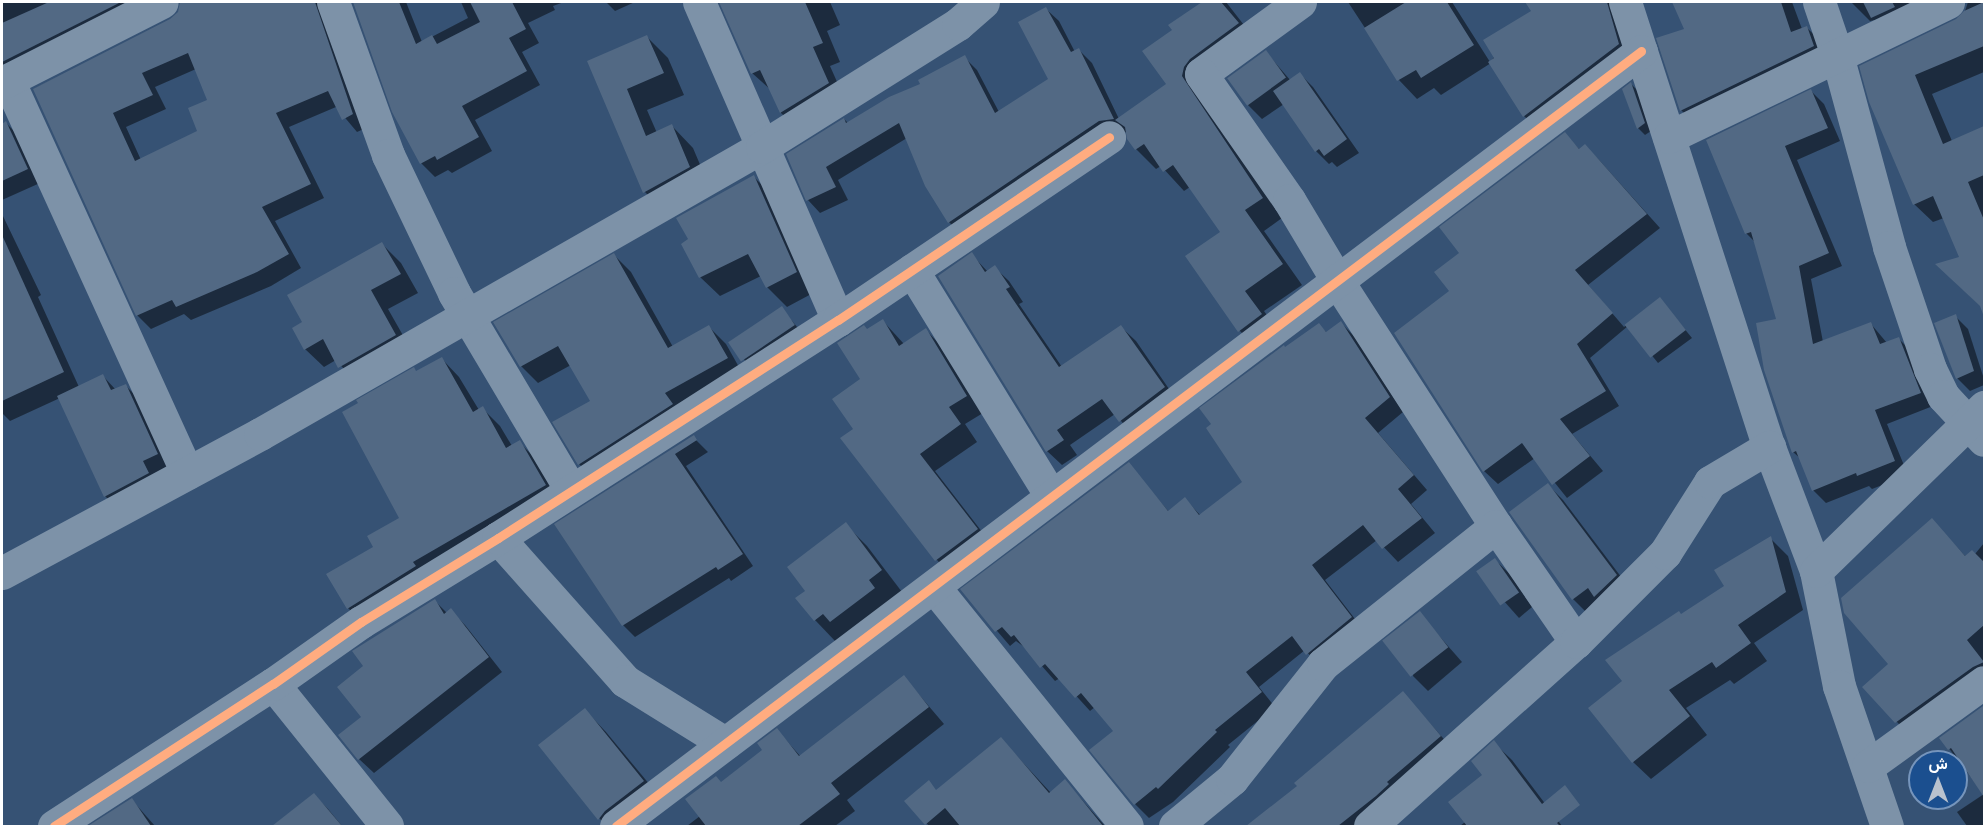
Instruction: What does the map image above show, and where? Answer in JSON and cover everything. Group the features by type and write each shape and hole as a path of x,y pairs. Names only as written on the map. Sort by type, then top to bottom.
{"street":[{"path":"162,2 4,81 187,473"},
{"path":"333,2 388,155 466,318 571,490"},
{"path":"699,2 838,320"},
{"path":"2,573 466,318 762,147 958,24 983,2"},
{"path":"1300,2 1201,74 1289,200 1338,282 1496,526 1576,642"},
{"path":"1625,2 1769,447 1816,571 1839,686 1887,826"},
{"path":"1816,571 1980,423 1943,396 1929,369 1889,247 1837,55 1819,2"},
{"path":"1669,137 1948,2"},
{"path":"616,826 1641,51"},
{"path":"54,826 273,684 361,622 498,538 838,320 1109,137"},
{"path":"912,270 1051,496"},
{"path":"1370,826 1576,642 1665,553 1710,482 1769,447"},
{"path":"1175,826 1232,779 1323,664 1496,526"},
{"path":"498,538 625,681 725,743"},
{"path":"934,587 1127,826"},
{"path":"1868,766 1984,682"},
{"path":"273,684 387,826"}],"building":[{"path":"49,2 121,2 2,62 2,23"},
{"path":"180,2 315,2 353,114 342,120 328,91 276,113 311,184 262,207 289,254 257,272 176,307 172,300 136,316 33,89 170,19 178,12","holes":["188,53 207,100 188,108 197,131 135,161 113,113 153,95 142,73"]},
{"path":"353,2 399,2 416,44 432,35 437,44 480,22 470,2 512,2 526,29 509,38 527,71 462,106 479,137 437,160 435,156 420,164 392,112"},
{"path":"719,2 805,2 823,43 813,47 829,83 780,113 760,70 751,74"},
{"path":"1202,2 1221,2 1239,23 1190,59 1184,67 1182,76 1263,198 1245,210 1283,264 1245,291 1262,314 1238,332 1185,256 1220,232 1173,165 1163,172 1144,144 1135,150 1127,139 1125,127 1115,120 1166,84 1142,51 1172,30 1168,25"},
{"path":"1406,2 1447,2 1474,45 1421,78 1416,70 1397,81 1364,28"},
{"path":"1525,2 1607,2 1619,44 1523,117 1488,62 1494,58 1483,40 1531,11"},
{"path":"1672,2 1781,2 1791,32 1807,26 1814,46 1680,111 1656,38 1684,29"},
{"path":"1863,2 1892,2 1895,7 1871,18"},
{"path":"1984,2 1984,46 1915,75 1943,144 1984,126 1984,175 1968,182 1984,220 1984,317 1980,306 1935,264 1959,257 1933,196 1913,205 1869,102 1859,66 1956,19 1964,11"},
{"path":"1046,7 1071,52 1079,48 1114,119 1099,121 948,223 925,186 899,123 826,167 836,187 806,201 786,154 844,118 846,123 889,97 920,84 918,80 965,55 995,113 1048,79 1018,22"},
{"path":"647,35 664,73 627,89 646,136 672,124 690,167 643,193 587,61"},
{"path":"1266,50 1286,78 1247,106 1227,78"},
{"path":"1300,72 1347,139 1324,156 1319,149 1315,152 1273,91"},
{"path":"1631,82 1645,123 1637,129 1622,89"},
{"path":"1811,89 1828,128 1785,146 1829,253 1799,266 1813,344 1871,322 1880,344 1899,337 1921,393 1875,410 1895,461 1857,476 1856,473 1812,491 1796,451 1792,453 1764,370 1756,323 1776,319 1751,232 1745,234 1706,140"},
{"path":"6,121 28,169 2,181 2,124"},
{"path":"1565,132 1579,149 1585,144 1647,214 1575,270 1613,313 1577,344 1606,391 1560,419 1590,456 1552,485 1522,443 1483,472 1394,333 1449,291 1434,272 1459,253 1439,227"},
{"path":"754,175 797,272 766,288 748,254 699,278 681,244 688,239 676,218"},
{"path":"2,235 64,372 2,401"},
{"path":"382,242 401,274 371,290 396,335 338,368 323,339 304,350 292,328 302,322 287,295"},
{"path":"972,252 985,272 995,265 1010,287 1006,289 1059,367 1121,325 1165,387 1119,422 1102,399 1057,430 1064,440 1046,452 938,276"},
{"path":"614,253 668,348 709,325 728,358 665,393 673,404 578,465 552,422 590,401 558,346 520,367 493,322"},
{"path":"1660,297 1686,330 1650,358 1625,325"},
{"path":"782,306 795,325 741,361 728,342"},
{"path":"1956,314 1974,371 1956,379 1934,323"},
{"path":"883,319 899,346 926,328 967,396 949,407 961,424 920,454 978,529 935,561 840,438 853,429 832,399 860,379 837,343 864,325 867,329"},
{"path":"1341,321 1390,397 1365,418 1414,475 1398,489 1422,518 1382,549 1363,525 1312,565 1352,617 1306,655 1292,636 1246,672 1262,692 1215,730 1217,732 1158,789 1156,787 1134,805 1089,750 1113,731 1081,693 1075,698 1045,664 1040,668 1014,635 1011,637 1002,627 995,632 960,589 1129,462 1168,511 1185,497 1199,515 1242,482 1206,428 1211,424 1199,408 1284,345 1285,347 1319,323 1326,332"},
{"path":"442,357 473,412 483,406 506,448 520,440 546,485 413,562 416,566 347,609 326,574 373,547 367,536 399,518 342,412 358,403 356,400 414,367 416,371"},
{"path":"103,374 111,390 126,384 158,454 143,461 149,473 104,497 57,396"},
{"path":"694,435 697,440 675,454 743,554 718,570 716,567 622,626 554,524"},
{"path":"1548,483 1617,575 1594,597 1588,588 1572,600 1509,512"},
{"path":"1932,518 1965,556 1972,550 1984,562 1984,625 1967,640 1984,662 1973,667 1895,723 1862,687 1888,664 1844,613 1841,598"},
{"path":"846,522 882,570 869,580 875,588 830,622 823,614 814,621 795,598 805,591 787,567"},
{"path":"1771,536 1786,592 1738,625 1751,643 1716,668 1712,662 1669,690 1690,716 1632,763 1588,708 1622,681 1605,660 1679,611 1681,614 1724,586 1714,570"},
{"path":"1495,558 1519,592 1500,606 1476,571"},
{"path":"435,599 444,614 451,608 489,657 358,760 338,735 361,717 337,687 363,666 352,651"},
{"path":"1420,611 1448,647 1410,677 1382,641"},
{"path":"904,675 929,707 831,783 840,794 798,826 706,826 685,799 716,776 721,782 762,750 757,743 777,728 799,756"},
{"path":"1403,691 1441,736 1387,782 1389,784 1376,796 1338,826 1246,826 1297,786 1294,783"},
{"path":"1983,706 1984,797 1968,773 1968,750 1952,750 1951,748 1948,750 1939,738"},
{"path":"585,708 644,781 605,811 598,820 538,745"},
{"path":"1001,737 1049,793 1065,779 1103,826 960,826 945,808 925,825 904,801 929,780 936,790"},
{"path":"1494,740 1542,804 1565,785 1580,805 1557,823 1560,826 1467,826 1448,802 1482,775 1471,761"},
{"path":"314,793 342,826 272,826"},
{"path":"132,798 151,826 88,826"}],"cycle path":[{"path":"616,826 1641,51"},
{"path":"54,826 273,684 361,622 498,538 838,320 1109,137"}]}
